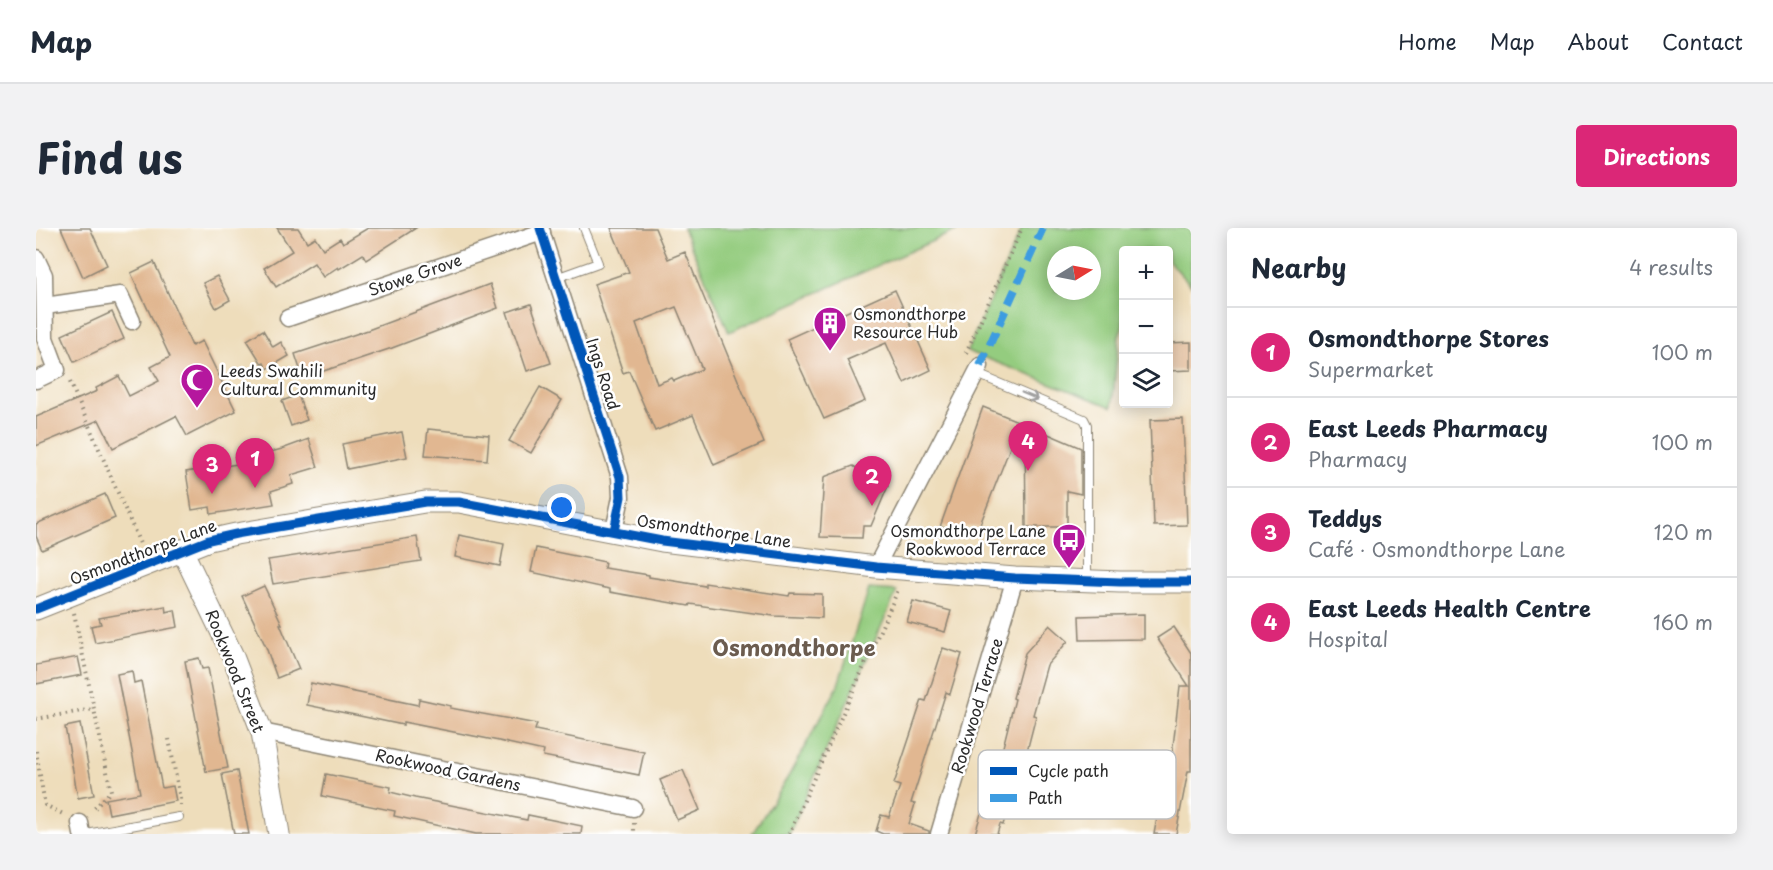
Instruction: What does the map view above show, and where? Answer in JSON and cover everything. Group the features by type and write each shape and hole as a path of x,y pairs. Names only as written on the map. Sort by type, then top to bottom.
{"street":[{"name":"Ings Road","path":"541,230 620,477 621,497 614,531"},
{"name":"Stowe Grove","path":"288,318 541,230"},
{"path":"36,258 44,275 45,338 57,370 36,380"},
{"path":"45,306 120,296 132,321"},
{"path":"876,567 978,370"},
{"name":"Osmondthorpe Lane","path":"36,609 209,540 425,502 459,502 662,541 876,567 1015,578 1191,582"},
{"name":"Rookwood Street","path":"182,550 232,654 262,732 279,834"},
{"name":"Rookwood Terrace","path":"939,834 1015,578"},
{"name":"Rookwood Gardens","path":"262,732 633,808"}],"lane":[{"path":"556,278 598,263 584,228"},
{"path":"978,370 1084,419 1088,424 1087,581"},
{"path":"83,830 179,817"}],"path":[{"path":"964,358 1022,228"},
{"path":"57,370 68,378 149,563"},
{"path":"789,834 907,570"},
{"path":"36,751 45,805 83,830 111,791 70,595"},
{"path":"36,719 94,709"},
{"path":"169,738 180,799 179,817"}],"green space":[{"path":"683,228 962,228 729,332"},
{"path":"1022,228 1191,228 1191,285 1173,265 1173,246 1119,246 1119,337 1112,407 967,351"},
{"path":"869,589 897,591 789,834 752,834 788,777 837,688"}],"building":[{"path":"61,228 90,228 107,265 83,277"},
{"path":"277,228 298,228 307,242 315,237 323,249 340,238 343,243 368,228 416,228 366,260 363,254 323,277 314,263 276,287 264,268 292,251"},
{"path":"611,228 655,228 668,259 685,252 764,443 714,465 693,415 655,431 629,371 623,373 594,284 629,272","holes":["676,307 702,369 674,381 672,378 657,384 636,323"]},
{"path":"154,262 192,346 202,341 236,411 187,436 176,416 113,448 99,420 36,446 36,417 97,391 96,388 119,376 129,396 159,381 151,367 170,357 131,273"},
{"path":"217,276 230,300 216,308 203,283"},
{"path":"490,284 498,308 392,348 303,378 295,354 368,330"},
{"name":"Osmondthorpe Resource Hub","path":"895,290 931,370 904,383 886,343 847,360 865,401 824,419 787,339"},
{"path":"531,304 551,363 527,371 507,312"},
{"path":"112,312 124,339 74,362 62,335"},
{"path":"263,330 273,347 281,342 289,356 267,369 247,340"},
{"path":"1191,342 1191,370 1173,371 1173,343"},
{"path":"540,387 562,400 531,453 509,441"},
{"path":"298,395 307,420 291,426 282,401"},
{"path":"983,407 1020,422 979,527 940,527"},
{"path":"1183,419 1187,525 1154,526 1150,420"},
{"path":"1025,424 1081,448 1081,494 1067,491 1067,527 1026,527"},
{"path":"428,429 489,435 487,460 425,455"},
{"path":"402,432 407,457 347,469 342,444"},
{"path":"309,439 318,467 291,475 293,484 271,491 274,504 211,514 210,507 192,510 186,472 238,464 237,461"},
{"path":"853,466 888,486 871,526 863,526 862,538 820,537 824,477"},
{"path":"105,494 115,518 42,550 36,536 36,524"},
{"path":"459,535 504,544 500,566 455,557"},
{"path":"417,537 421,561 273,584 268,560"},
{"path":"536,548 605,562 604,568 649,575 649,577 789,596 790,593 822,594 822,618 774,616 690,604 689,606 610,592 610,589 531,572"},
{"path":"264,586 282,624 280,624 299,669 277,678 266,647 242,596"},
{"path":"913,601 951,611 945,632 907,622"},
{"path":"165,606 166,612 175,610 178,627 95,643 91,626 101,624 99,618"},
{"path":"1144,614 1144,639 1080,640 1079,616"},
{"path":"1050,625 1068,641 1047,665 1033,715 1036,716 1027,750 1002,750 1015,699 1013,698 1025,653"},
{"path":"1174,627 1191,653 1191,771 1188,771 1176,834 1154,834 1157,819 1176,819 1176,750 1173,750 1180,686 1189,686 1157,638"},
{"path":"943,648 962,654 950,694 946,692 911,803 915,804 909,824 929,831 929,834 883,834 876,831 881,815 889,817 900,786 894,784 922,700 926,701"},
{"path":"78,657 82,675 36,684 36,665"},
{"path":"199,658 202,669 208,668 228,768 206,772 185,661"},
{"path":"132,671 134,683 141,681 162,788 173,786 176,801 109,814 106,799 140,793 117,674"},
{"path":"311,683 418,705 419,699 451,706 450,708 537,724 535,730 644,752 639,775 543,756 544,751 499,741 403,722 403,725 307,705"},
{"path":"80,724 94,795 78,798 65,727"},
{"path":"683,770 700,810 677,820 660,780"},
{"path":"237,771 249,834 234,834 222,774"},
{"path":"326,774 391,787 390,792 415,798 527,820 528,815 582,826 581,834 476,834 394,816 395,811 322,796"},
{"path":"979,819 1005,819 1003,825 1000,824 997,834 975,834"}],"marked path":[{"path":"980,366 1043,228"}],"cycle path":[{"path":"540,228 620,477 621,497 614,531"},
{"path":"36,609 209,540 425,502 459,502 662,541 876,567 1015,578 1191,582"}],"place":[{"name":"Osmondthorpe Resource Hub","path":"830,352"},
{"name":"Leeds Swahili Cultural Community","path":"197,409"},
{"name":"East Leeds Health Centre","path":"1028,471"},
{"name":"Osmondthorpe Stores","path":"255,488"},
{"name":"Teddys","path":"212,494"},
{"name":"East Leeds Pharmacy","path":"872,506"},
{"name":"Osmondthorpe Lane Rookwood Terrace","path":"1069,569"}],"district":[{"name":"Osmondthorpe","path":"794,648"}]}
